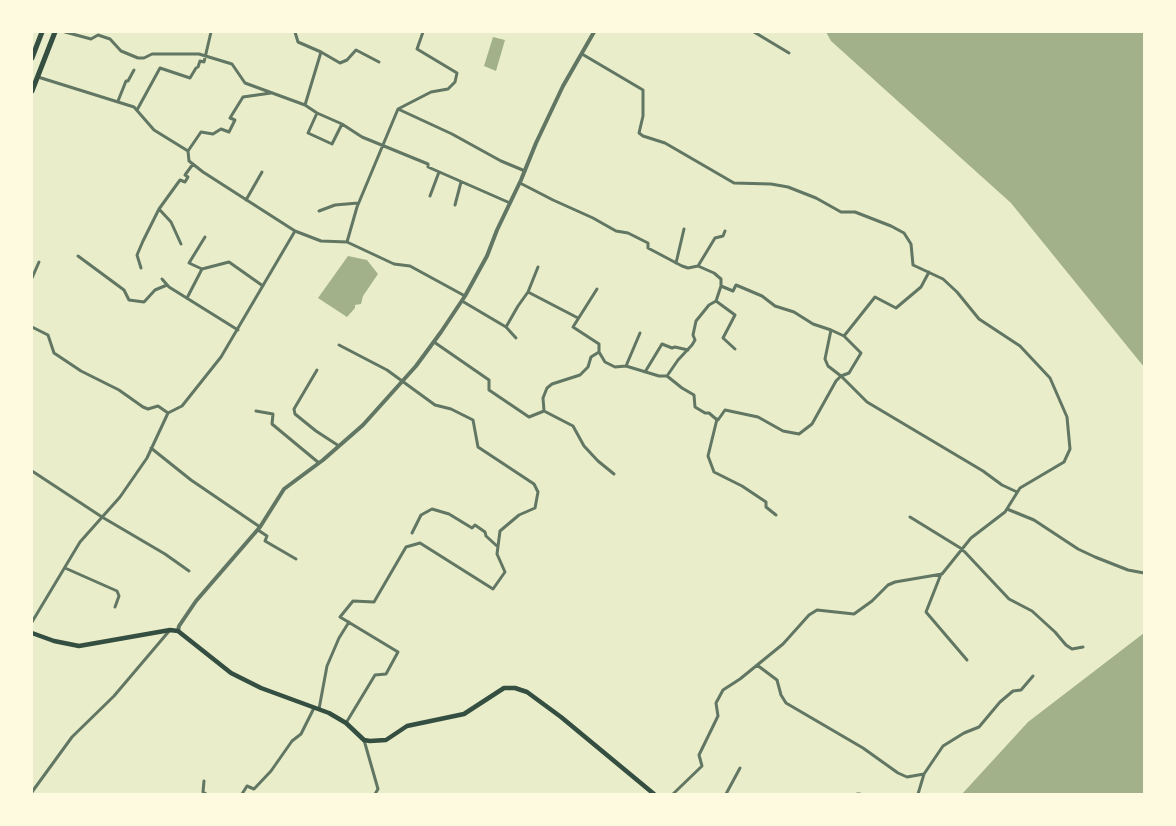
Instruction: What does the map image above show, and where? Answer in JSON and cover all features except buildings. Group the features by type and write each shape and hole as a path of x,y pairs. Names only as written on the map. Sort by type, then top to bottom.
{"highway":[{"path":"32,58 42,32"},
{"path":"32,91 55,32"}],"main road":[{"path":"32,633 54,642 79,646 170,630 178,631 231,673 261,688 316,708 346,723 364,740 386,740 407,726 464,714 504,688 515,688 527,692 561,717 654,794"}],"street":[{"path":"65,32 91,39 98,35 110,39 121,51 138,58 144,58 152,54 199,54 232,64 245,83 305,105 317,113 342,124 362,137 428,164 428,168 510,203"},
{"path":"137,110 160,68 190,78 196,68 198,68 200,61 204,62 211,32"},
{"path":"295,32 298,42 340,62 347,60 356,50 379,62"},
{"path":"347,242 358,203 384,145 398,109 431,92 448,90 455,82 458,74 417,49 423,32"},
{"path":"178,631 179,626 196,601 259,529 284,489 319,463 363,425 416,366 434,342 462,301 487,256 497,230 520,183 524,171 563,86 594,32"},
{"path":"754,32 789,53"},
{"path":"305,105 321,52"},
{"path":"582,54 643,90 643,116 639,133 643,136 665,143 734,183 771,184 788,187 816,198 841,212 855,212 891,226 904,233 911,244 913,265 943,279 957,292 979,319 1020,346 1050,378 1067,417 1070,449 1064,462 1020,488 1007,509 971,538 941,574 926,612 967,660"},
{"path":"118,101 119,95 126,81 128,81 134,70"},
{"path":"38,76 134,107 154,130 188,151"},
{"path":"271,92 243,97 230,118 235,120 229,132 221,129 213,134 202,132 188,151 189,160 246,200 294,231 321,241 347,242 394,264 410,266 465,296"},
{"path":"398,109 452,134 501,161 524,171"},
{"path":"317,113 308,133 332,144 342,124"},
{"path":"141,268 137,255 159,209 180,180 185,182 188,178 185,175 193,164"},
{"path":"246,200 262,172"},
{"path":"430,196 439,172"},
{"path":"455,205 461,182"},
{"path":"520,183 593,218 616,231 628,233 648,242 648,248 676,263 688,268 698,266 714,273 721,279 721,286 716,301 709,305 696,321 693,335 695,340 667,376"},
{"path":"319,211 335,205 358,203"},
{"path":"159,209 170,222 181,244"},
{"path":"676,263 684,229"},
{"path":"32,622 80,542 120,497 151,448 168,413 182,406 221,357 294,231"},
{"path":"698,266 715,238 723,236 725,231"},
{"path":"205,237 189,263 202,269 229,262 263,286"},
{"path":"78,256 124,290 129,300 144,302 155,290 167,285"},
{"path":"32,278 39,262"},
{"path":"506,327 528,292 538,267"},
{"path":"187,298 202,269"},
{"path":"844,336 875,297 896,308 921,287 929,272"},
{"path":"162,279 167,285 238,330"},
{"path":"721,286 733,291 736,285 762,296 774,306 794,312 813,324 844,336 861,353 849,373 841,376 836,381 812,424 800,434 783,431 758,417 725,410 717,419 708,456 714,472 742,486 766,502 766,507 776,515"},
{"path":"597,289 573,328 599,344 599,352 605,362 616,367 626,366 659,376 667,376 694,395 695,407 717,419"},
{"path":"528,292 578,318"},
{"path":"462,301 506,327 516,338"},
{"path":"716,301 735,315 723,338 735,349"},
{"path":"32,327 48,335 54,353 76,367 119,390 143,407 148,409 158,406 168,413"},
{"path":"831,330 825,359 828,366 841,376 866,402 983,471 1002,485 1017,492"},
{"path":"626,366 640,333"},
{"path":"434,342 489,380 489,390 529,417 544,411 573,426 584,446 598,461 614,474"},
{"path":"645,372 662,344 672,348 675,347 688,350"},
{"path":"339,346 387,370 401,381 418,391 435,405 451,409 473,420 478,447 534,484 538,492 535,508 519,515 500,531 497,554 505,572 493,588 420,544 406,547 374,602 353,601 340,617 398,652 386,674 375,675 346,723"},
{"path":"544,411 543,398 547,388 552,384 580,375 588,368 591,357 599,352"},
{"path":"317,370 294,409 295,414 316,431 339,446"},
{"path":"256,411 273,414 272,424 319,463"},
{"path":"151,448 191,480 259,529 267,536 265,541 296,559"},
{"path":"32,471 102,517 166,554 189,571"},
{"path":"412,533 421,514 432,509 449,514 472,528 475,525 485,532 486,536 498,547"},
{"path":"1007,509 1034,520 1078,549 1095,557 1128,570 1144,573"},
{"path":"910,517 962,549 1009,598 1032,611 1055,632 1066,645 1072,649 1084,647"},
{"path":"65,568 117,591 119,596 115,607"},
{"path":"673,794 702,766 699,756 718,716 716,703 723,690 740,679 783,644 809,615 817,610 854,614 872,601 888,585 895,582 941,574"},
{"path":"242,794 248,786 254,789 271,771 292,741 302,734 316,708 327,666 339,638 349,622"},
{"path":"32,792 72,736 114,696 170,630"},
{"path":"757,665 777,680 781,695 786,703 796,710 863,748 898,773 907,777 924,774"},
{"path":"918,794 924,774 943,746 964,733 979,727 1000,702 1013,692 1021,690 1033,676"},
{"path":"364,740 378,790 375,794"},
{"path":"726,794 740,768"},
{"path":"204,781 203,792 206,794"}],"shaded area":[{"path":"826,32 1144,32 1144,367 1011,203 831,41"},
{"path":"493,37 505,40 496,71 484,66"},
{"path":"348,256 367,260 378,274 363,296 361,304 355,305 355,308 347,317 318,298"},
{"path":"1144,633 1144,794 962,794 1028,722"}]}
